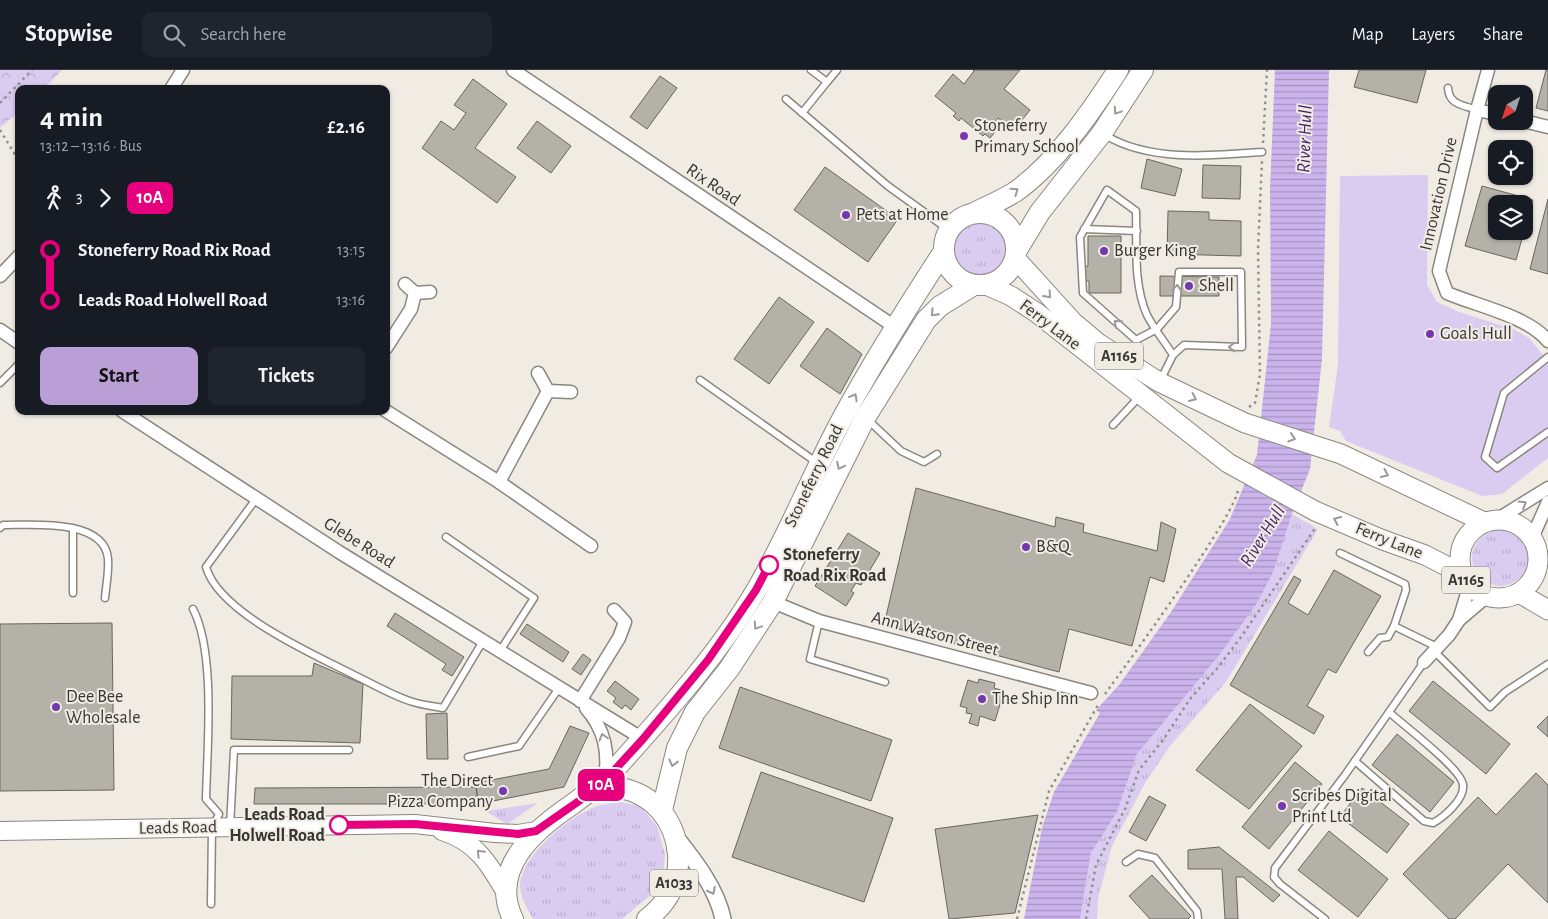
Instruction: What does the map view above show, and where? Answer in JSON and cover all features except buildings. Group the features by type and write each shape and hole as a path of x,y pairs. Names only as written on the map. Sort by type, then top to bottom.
{"highway":[{"path":"1118,70 1084,120 1036,174 1000,201 955,222 949,230 944,251 946,263 962,281 980,285 1005,276 1016,254 1058,187 1102,133 1143,70"},
{"path":"972,214 994,215 1003,221 1011,229 1016,254"},
{"name":"Stoneferry Road","path":"506,894 507,878 518,852 536,831 602,783 643,739 708,660 756,590 841,421 895,327 944,251"},
{"name":"Stoneferry Road","path":"662,810 677,748 695,712 729,669 773,602 865,418 926,320 940,306 980,285"},
{"name":"A1033","path":"602,783 631,790 662,810 676,837 678,858 673,888 666,901 647,919"},
{"path":"506,894 508,909 514,919"}],"main road":[{"name":"Ferry Lane","path":"1016,254 1073,322 1098,343 1159,382 1245,423 1341,454 1491,521"},
{"name":"Ferry Lane","path":"980,285 1012,296 1228,463 1322,514 1383,540 1426,555 1466,581"},
{"name":"A1165","path":"1519,593 1502,598 1486,597 1466,581 1459,558 1464,540 1473,529 1491,521 1520,526 1532,538"},
{"path":"1532,538 1543,566 1532,581 1519,593 1548,610"},
{"name":"Leads Road","path":"0,831 415,824 495,833 518,834 536,831"},
{"name":"Leads Road","path":"415,824 457,835 478,850 490,865 506,894"}],"street":[{"path":"173,85 184,70"},
{"name":"Rix Road","path":"513,70 895,327"},
{"name":"Innovation Drive","path":"1488,70 1439,270 1447,293 1516,318 1541,332 1548,340"},
{"path":"1477,110 1488,112"},
{"path":"1533,123 1548,127"},
{"path":"0,276 15,260"},
{"path":"405,284 415,293 430,292"},
{"path":"390,342 411,309 415,293"},
{"path":"0,330 15,340"},
{"path":"538,373 548,390"},
{"path":"548,390 571,392"},
{"path":"499,482 548,390"},
{"path":"390,414 499,482 591,546"},
{"name":"Glebe Road","path":"128,415 256,499 643,739"},
{"path":"1491,521 1548,488"},
{"path":"1532,538 1548,502"},
{"path":"1459,620 1466,581"},
{"path":"1424,662 1459,620 1486,597"},
{"name":"Ann Watson Street","path":"773,602 819,621 1091,693"},
{"path":"580,701 614,646 625,622 614,610"},
{"name":"Glebe Road","path":"580,701 597,721 604,737 607,763 602,783"},
{"path":"676,837 699,867 721,909 723,919"}],"lane":[{"path":"811,70 827,82"},
{"path":"802,113 837,70"},
{"path":"1448,88 1450,98 1454,102 1477,110"},
{"path":"786,98 888,186 949,230"},
{"path":"1102,133 1120,144 1157,154 1262,152"},
{"path":"1159,382 1173,355 1184,345 1242,347 1241,272 1179,272 1176,307 1156,329 1136,340 1083,293 1080,237 1107,190 1136,211 1138,276 1147,315 1156,329 1173,355"},
{"path":"1084,229 1137,231"},
{"path":"1548,358 1504,393 1485,457 1497,468 1548,432"},
{"path":"0,383 15,368"},
{"path":"700,380 820,464"},
{"path":"1114,425 1141,395"},
{"path":"865,418 901,451 924,462 938,454"},
{"path":"256,499 206,567 209,578 219,592 254,620 300,647 379,687 412,702 443,708 483,641"},
{"path":"0,528 3,525 52,526 92,534 104,547 108,558 105,598"},
{"path":"73,529 73,594"},
{"path":"446,537 534,598 500,652"},
{"path":"1340,553 1405,584 1406,590 1394,626 1388,637 1380,638 1368,652"},
{"path":"193,609 200,622 204,637 208,690 206,799 219,814 212,828 211,904"},
{"path":"819,621 810,659 885,682"},
{"path":"1394,626 1436,649 1490,707 1505,692 1548,664"},
{"path":"1325,919 1280,884 1274,877 1275,868 1355,761 1424,662"},
{"path":"468,757 519,746 559,688"},
{"path":"1355,761 1424,821 1433,823 1440,819 1462,796 1464,787 1462,778 1449,764 1389,712"},
{"path":"230,828 234,750 349,750"},
{"path":"1126,862 1138,854 1155,858 1197,911 1198,919"}],"path":[{"path":"17,85 32,70"},
{"path":"0,103 15,88"},
{"path":"0,130 15,154"},
{"path":"1017,919 1049,791 1102,698 1154,628 1229,510 1239,489 1232,483"},
{"path":"1086,919 1096,865 1125,809 1140,770 1163,740 1190,699 1220,665 1241,637 1322,514"}],"green space":[{"path":"0,70 62,70 48,85 15,85 15,115 0,128"},
{"name":"Goals Hull","path":"1428,175 1427,285 1437,302 1459,312 1513,329 1529,338 1548,361 1548,458 1502,494 1482,496 1346,441 1340,431 1329,427 1338,365 1340,176"},
{"path":"980,221 991,223 1000,229 1006,238 1008,249 1006,260 1000,269 991,275 980,277 969,275 960,269 954,260 952,249 954,238 960,229 969,223"},
{"path":"1292,514 1318,529 1226,682 1170,746 1145,783 1112,846 1098,898 1097,919 1080,919 1091,853 1117,812 1137,754 1274,570"},
{"path":"1494,530 1506,530 1516,534 1524,542 1528,558 1524,574 1516,582 1506,586 1494,586 1484,582 1476,574 1472,564 1472,552 1476,542 1484,534"},
{"path":"620,802 640,806 657,826 665,854 663,877 653,893 622,919 533,919 524,902 520,888 523,871 530,860 550,837 574,818 597,806"},
{"path":"538,803 507,824 485,811"}],"water":[{"name":"River Hull","path":"1275,70 1329,70 1322,359 1310,469 1292,514 1274,570 1257,603 1220,654 1137,754 1117,812 1091,853 1080,919 1024,919 1042,828 1054,792 1100,713 1096,710 1119,685 1171,612 1230,519 1257,455 1271,324 1270,189"}],"bus line":[{"name":"10A","path":"339,825 415,824 518,834 536,831 599,787 643,739 708,660 756,590 769,565"}],"place":[{"name":"Stoneferry Primary School","path":"964,136"},
{"name":"Pets at Home","path":"846,215"},
{"name":"Burger King","path":"1104,251"},
{"name":"Shell","path":"1189,286"},
{"name":"Goals Hull","path":"1430,334"},
{"name":"B&Q","path":"1026,547"},
{"name":"Stoneferry Road Rix Road","path":"769,565"},
{"name":"The Ship Inn","path":"982,699"},
{"name":"Dee Bee Wholesale","path":"56,707"},
{"name":"The Direct Pizza Company","path":"503,791"},
{"name":"Scribes Digital Print Ltd","path":"1282,806"},
{"name":"Leads Road Holwell Road","path":"339,825"}]}
